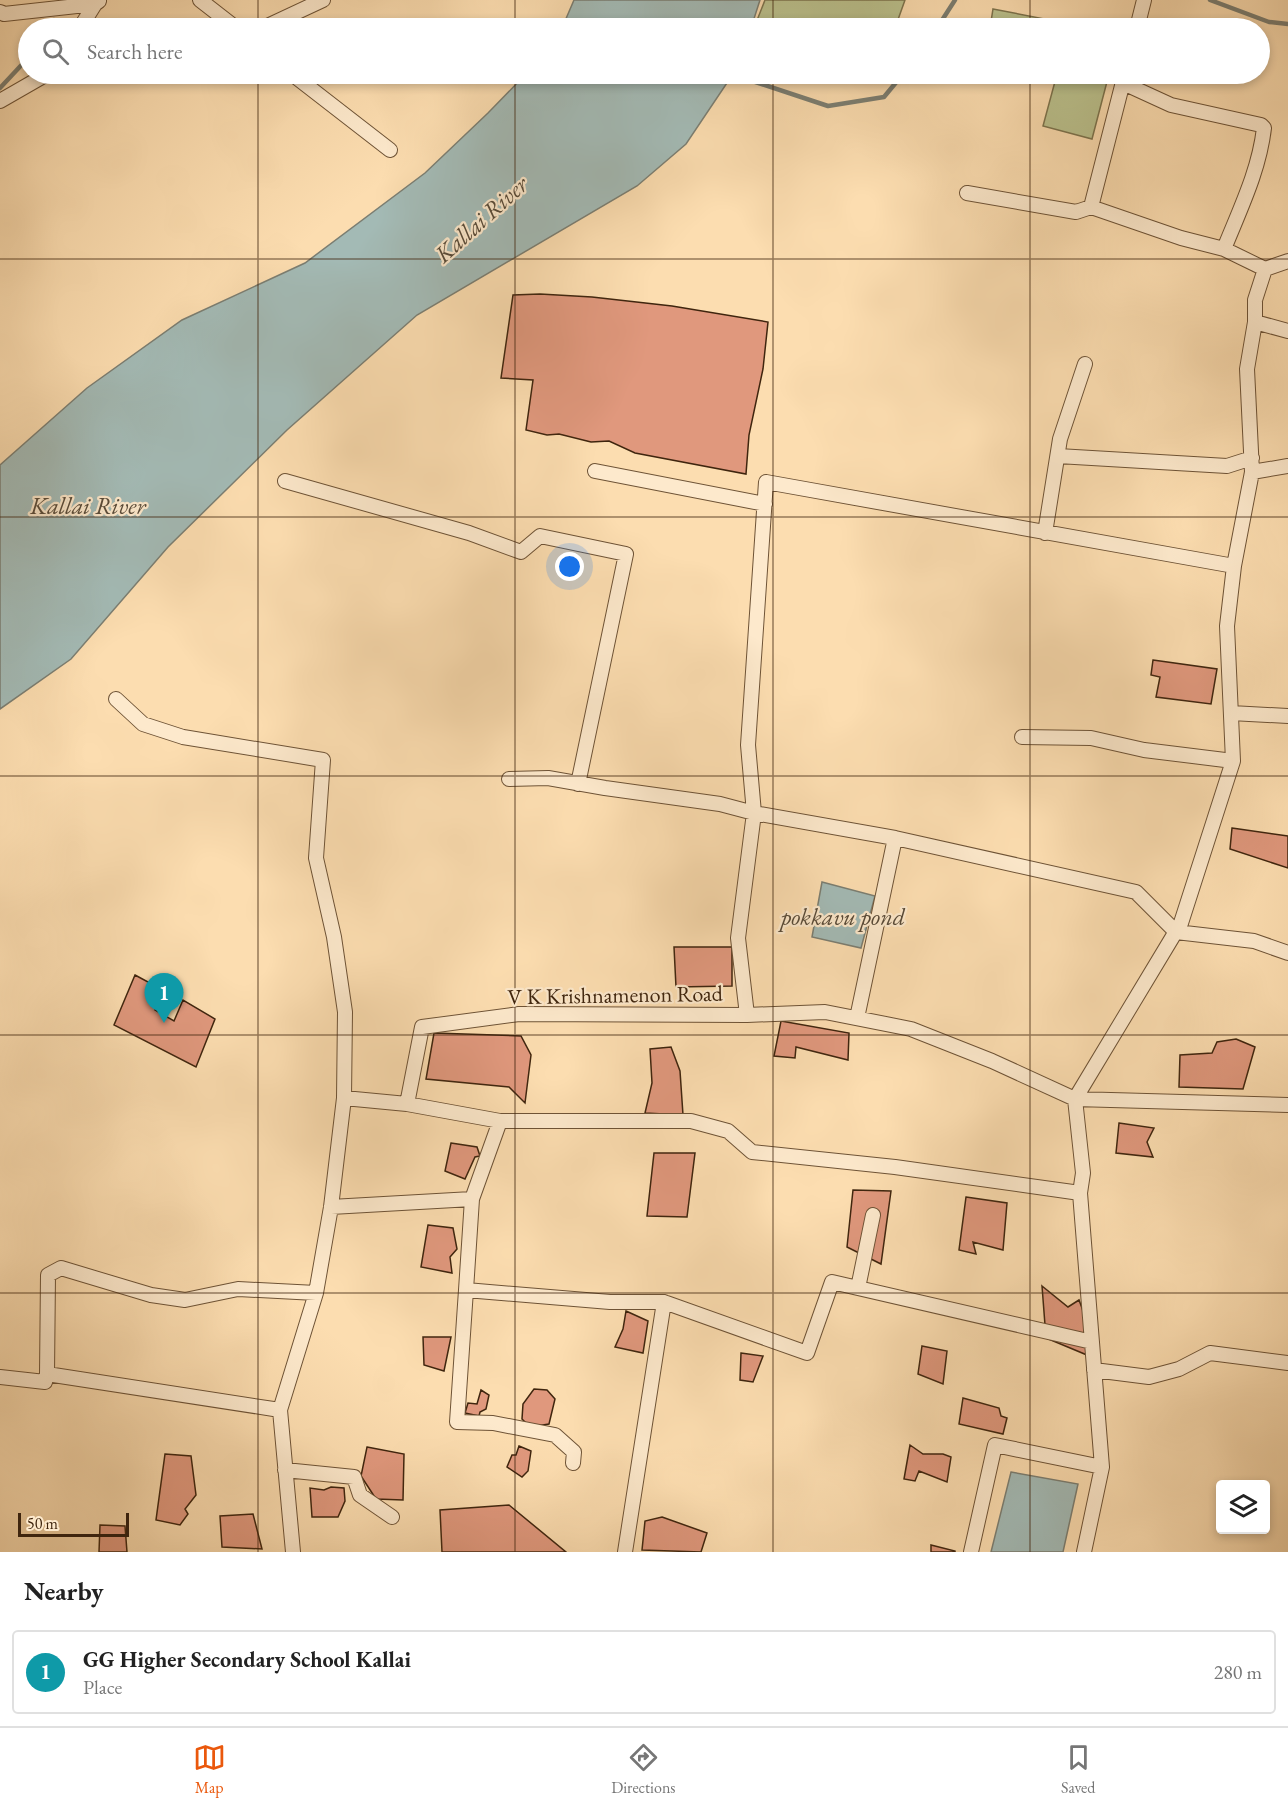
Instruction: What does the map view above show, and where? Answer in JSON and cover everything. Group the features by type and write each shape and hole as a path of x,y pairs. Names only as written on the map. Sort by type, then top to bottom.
{"street":[{"path":"200,0 223,18"},
{"path":"284,18 323,0"},
{"path":"1140,18 1144,0"},
{"path":"0,12 3,14 98,2"},
{"path":"87,18 98,2"},
{"path":"0,101 30,84"},
{"path":"305,84 390,150"},
{"path":"1091,207 1122,84"},
{"path":"1134,84 1171,105 1261,125 1264,128 1256,170 1224,249"},
{"path":"967,193 1076,212 1091,207 1181,238 1224,249 1265,269 1288,261"},
{"path":"1084,1552 1102,1467 1080,1193 1083,1173 1075,1099 1181,923 1233,761 1227,626 1234,566 1252,465 1247,369 1255,322 1256,300 1265,269"},
{"path":"1255,322 1288,331"},
{"path":"1045,532 1060,439 1085,364"},
{"path":"1058,456 1227,466 1288,466"},
{"path":"595,471 765,504"},
{"path":"285,481 469,533 521,552 540,537 626,554 578,784"},
{"path":"747,1015 738,938 754,813 748,745 766,482 1234,566"},
{"path":"116,699 143,724 183,737 322,760 316,858 334,937 345,1012 344,1098 331,1207 316,1293 280,1410 293,1552"},
{"path":"1231,713 1288,716"},
{"path":"1022,737 1091,738 1144,750 1233,761"},
{"path":"509,779 548,778 720,804 754,813 896,838 1136,892 1176,932 1254,941 1288,953"},
{"path":"857,1018 896,838"},
{"name":"V K Krishnamenon Road","path":"407,1104 422,1027 519,1014 747,1015 825,1012 911,1029 992,1061 1075,1099 1288,1105"},
{"path":"344,1098 407,1104 500,1121 691,1121 728,1131 752,1152 895,1167 1080,1193"},
{"path":"500,1121 472,1199 457,1422 493,1423 555,1435 574,1452 573,1462"},
{"path":"331,1207 472,1199"},
{"path":"858,1288 873,1215"},
{"path":"0,1377 45,1382 48,1275 61,1268 151,1294 185,1300 238,1289 316,1293"},
{"path":"466,1290 610,1302 664,1302 807,1353 832,1282 1092,1342"},
{"path":"626,1552 664,1302"},
{"path":"1094,1370 1149,1377 1179,1370 1210,1353 1288,1364"},
{"path":"47,1374 280,1410"},
{"path":"971,1552 995,1445 1102,1467"},
{"path":"285,1470 354,1477 360,1495 392,1516"}],"green space":[{"path":"765,0 905,0 899,18 758,18"},
{"path":"993,9 1040,18 992,18"},
{"path":"1054,84 1106,84 1092,139 1043,126"}],"water":[{"path":"574,0 760,0 754,18 566,18"},
{"name":"Kallai River","path":"516,84 726,84 686,144 637,186 417,315 287,430 168,547 71,659 0,709 0,465 87,388 182,320 305,263 425,173"},
{"name":"pokkavu pond","path":"822,882 875,896 861,948 812,937"},
{"path":"1011,1472 1078,1484 1063,1552 991,1552"}],"building":[{"path":"540,294 672,306 768,322 763,369 749,435 746,474 635,453 609,441 591,442 559,434 547,435 526,430 533,380 501,378 513,295"},
{"path":"1153,660 1217,669 1211,704 1156,697 1160,677 1151,675"},
{"path":"1232,828 1288,836 1288,868 1230,849"},
{"path":"674,947 732,947 732,986 676,987"},
{"path":"135,975 163,990 155,1010 174,1021 183,1000 215,1019 196,1067 114,1025"},
{"path":"781,1021 849,1033 848,1060 796,1047 795,1058 774,1056"},
{"path":"434,1033 521,1036 531,1055 525,1103 509,1087 426,1079"},
{"path":"1236,1039 1255,1047 1243,1089 1179,1087 1180,1055 1212,1053 1217,1042"},
{"path":"671,1047 680,1071 683,1115 645,1113 652,1083 650,1049"},
{"path":"1119,1123 1154,1128 1147,1142 1153,1157 1116,1153"},
{"path":"451,1143 477,1147 480,1156 475,1157 465,1179 445,1171"},
{"path":"654,1153 695,1153 687,1217 647,1216"},
{"path":"853,1190 891,1191 881,1264 847,1247"},
{"path":"966,1197 1007,1203 1003,1250 973,1242 976,1254 959,1250"},
{"path":"428,1225 453,1228 457,1249 450,1257 452,1273 421,1267"},
{"path":"1042,1286 1068,1307 1079,1300 1086,1319 1087,1355 1046,1338"},
{"path":"626,1311 648,1321 643,1353 615,1347 623,1329"},
{"path":"423,1337 451,1337 444,1371 424,1365"},
{"path":"922,1346 947,1351 943,1384 918,1374"},
{"path":"741,1353 763,1356 753,1382 740,1380"},
{"path":"534,1389 547,1390 555,1399 549,1424 530,1427 522,1419 523,1404"},
{"path":"481,1390 489,1395 486,1409 480,1412 479,1416 465,1413 468,1403 477,1404"},
{"path":"963,1398 999,1408 1001,1416 1007,1418 1003,1434 959,1424"},
{"path":"910,1445 923,1454 943,1454 951,1457 947,1482 919,1471 915,1481 904,1479"},
{"path":"519,1446 531,1451 528,1471 522,1477 507,1467 512,1455 516,1455"},
{"path":"367,1447 404,1454 403,1500 376,1499 361,1476"},
{"path":"165,1454 191,1456 196,1495 185,1509 188,1514 180,1525 156,1520"},
{"path":"331,1487 344,1488 345,1501 338,1517 312,1517 310,1488 324,1490"},
{"path":"509,1505 566,1552 442,1552 440,1510"},
{"path":"253,1514 262,1549 222,1547 220,1516"},
{"path":"662,1517 707,1533 701,1552 642,1550 645,1521"},
{"path":"100,1525 125,1526 127,1552 99,1552"},
{"path":"931,1545 955,1551 955,1552 931,1552"}],"waterway":[{"path":"943,18 955,0"},
{"path":"1210,0 1258,18"},
{"path":"1270,22 1288,24"},
{"path":"0,88 18,69"},
{"path":"761,84 828,106 884,97 895,84"}],"place":[{"name":"GG Higher Secondary School Kallai","path":"164,1023"}]}
